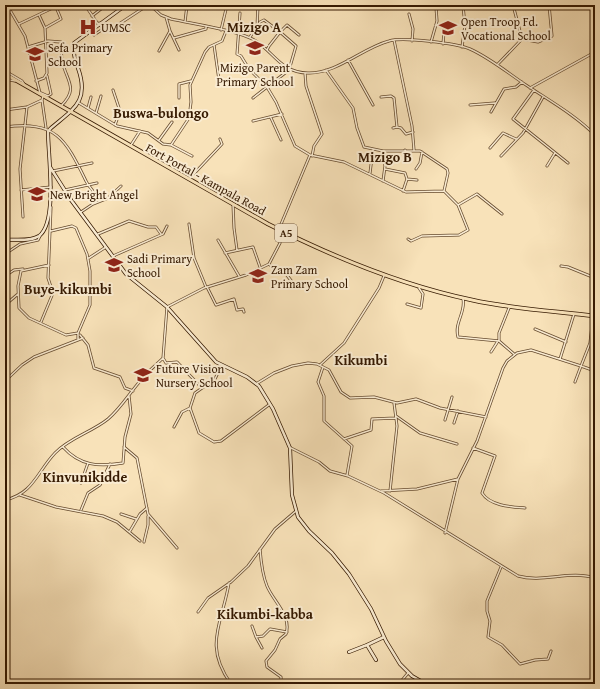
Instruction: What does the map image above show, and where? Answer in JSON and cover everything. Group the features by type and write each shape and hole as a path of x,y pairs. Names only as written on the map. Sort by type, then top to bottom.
{"main road":[{"name":"Fort Portal - Kampala Road","path":"5,74 130,146 310,246 384,276 463,298 510,306 594,316"}],"street":[{"path":"8,5 25,36 41,95 48,129 51,187 49,284 53,293 41,322"},
{"path":"19,24 59,5"},
{"path":"85,5 103,29 94,35"},
{"path":"48,129 72,112 79,102 83,85 73,46 80,37 126,5"},
{"path":"116,26 149,5 156,12 166,17 250,37 263,46 289,70 305,73 326,70 382,43 394,40 412,40 462,47 474,51 497,65 583,123 595,135"},
{"path":"185,22 187,5"},
{"path":"221,30 227,5"},
{"path":"257,27 258,5"},
{"path":"431,42 437,21 436,7 433,5"},
{"path":"513,5 522,39"},
{"path":"522,39 538,42 552,36 549,5"},
{"path":"462,47 465,25 463,6"},
{"path":"45,28 61,19 56,7"},
{"path":"92,16 101,9"},
{"path":"5,16 10,11"},
{"path":"240,13 237,33 237,54 241,56 249,69 267,87 282,114 295,146 311,155 344,162 403,191 412,193 444,191 458,205 468,230 467,232 453,235 445,234 422,236 411,241 408,239"},
{"path":"409,14 413,29 412,40"},
{"path":"5,105 6,110 26,107 41,95 48,96 51,94 46,75 45,28 39,15"},
{"path":"166,17 175,44 179,50"},
{"path":"250,37 262,20 266,20 296,47 289,70 252,98"},
{"path":"267,50 287,25 299,35"},
{"path":"174,38 206,30 206,27"},
{"path":"159,51 170,31"},
{"path":"171,145 189,118 191,81 207,48 222,41 226,31"},
{"path":"443,44 444,32"},
{"path":"497,65 522,39"},
{"path":"394,40 413,132 414,150"},
{"path":"28,47 46,42 61,42 62,61 72,88 70,95 61,106"},
{"path":"214,45 219,80"},
{"path":"263,46 269,46"},
{"path":"530,88 595,52"},
{"path":"348,60 373,105"},
{"path":"326,70 353,108 357,128 363,146 382,151 414,150 422,152 447,169 448,173 444,191"},
{"path":"5,71 22,81 25,86"},
{"path":"167,307 207,287 246,275 269,264 280,243 280,229 314,146 322,134 306,86 305,73"},
{"path":"36,81 44,78 46,75"},
{"path":"5,80 15,81"},
{"path":"179,98 179,84 191,81"},
{"path":"491,112 504,88 516,87 522,82"},
{"path":"113,90 120,111 115,125"},
{"path":"534,90 513,119 568,163"},
{"path":"96,113 101,96"},
{"path":"381,97 391,96 394,98 397,127"},
{"path":"501,156 526,129 543,96"},
{"path":"88,108 91,97"},
{"path":"79,102 115,125 150,134 163,144 171,145 192,156"},
{"path":"470,105 495,103"},
{"path":"23,217 20,190 21,150 26,107"},
{"path":"253,121 271,118 282,114"},
{"path":"271,118 281,140"},
{"path":"159,140 172,122"},
{"path":"5,127 24,126 48,129 65,143 87,184 93,189 98,201"},
{"path":"393,128 401,128 406,134 413,132"},
{"path":"130,146 140,131"},
{"path":"490,148 503,133 516,139"},
{"path":"190,179 222,144 220,139"},
{"path":"370,174 373,149"},
{"path":"405,150 409,155"},
{"path":"382,151 385,169 383,180"},
{"path":"416,168 420,163 422,152"},
{"path":"547,166 555,152"},
{"path":"52,171 92,163"},
{"path":"50,167 81,213 98,234 126,274 167,307 221,366 232,369 256,384 270,404 290,448 292,495 296,511 304,526 332,553 349,574 371,609 393,655 408,673 426,684"},
{"path":"385,169 405,173 407,179 403,191"},
{"path":"407,179 417,180"},
{"path":"65,190 97,183"},
{"path":"81,213 98,201 108,198 121,186"},
{"path":"20,190 51,187"},
{"path":"458,205 477,194 502,214"},
{"path":"5,254 20,244 38,240 45,224 51,203"},
{"path":"233,203 234,228 238,250"},
{"path":"98,234 129,221 148,227 156,227 161,234"},
{"path":"189,224 194,258 216,305 234,299 237,310 243,309 244,312"},
{"path":"51,231 72,226 76,228 89,258 90,302 78,334 78,339"},
{"path":"113,256 161,234 167,226"},
{"path":"5,240 33,238 40,234"},
{"path":"218,240 239,276"},
{"path":"89,258 106,247"},
{"path":"225,253 254,248 256,259 260,268"},
{"path":"269,264 274,270 286,274 296,287"},
{"path":"5,276 14,270 49,265"},
{"path":"561,266 568,266 595,278"},
{"path":"25,269 20,273 18,294 20,310 29,318 41,322 66,335 78,334 88,345 94,368 120,377 125,388 133,391"},
{"path":"320,365 344,343 379,288 384,276"},
{"path":"407,304 421,308 423,294 418,286"},
{"path":"5,305 18,294"},
{"path":"463,298 464,304 457,324 458,338 498,341 514,354"},
{"path":"575,382 590,342 595,300"},
{"path":"491,352 498,341 499,333 510,306"},
{"path":"167,307 163,358 166,363 178,362 201,387"},
{"path":"560,360 574,314"},
{"path":"535,329 566,342"},
{"path":"5,381 22,365 34,357 83,338"},
{"path":"445,533 458,479 486,417 503,368 514,354 531,350 595,371"},
{"path":"5,500 20,495 33,482 55,453 63,446 101,425 113,415 141,379 163,358"},
{"path":"256,384 274,373 292,366 308,363 323,366 332,373 341,392 347,397 355,399 374,397 394,403 416,399 440,408 486,417"},
{"path":"221,366 215,379 201,387 192,397 190,408 199,433 214,442 221,440 270,404"},
{"path":"323,366 318,382 324,396 324,421 352,447 347,475"},
{"path":"63,446 74,458 88,463 123,463 125,438 131,414 129,396"},
{"path":"595,396 593,400 595,402"},
{"path":"445,420 452,397"},
{"path":"390,491 396,417 394,403"},
{"path":"174,426 182,412 190,408"},
{"path":"454,423 458,411"},
{"path":"344,439 371,430 372,419 396,417 420,433 457,444"},
{"path":"124,447 137,458 148,514 148,525 144,542"},
{"path":"290,448 319,462 330,471 347,475 379,491 418,514 445,533 518,576 532,579 570,576 595,578"},
{"path":"473,448 495,456 482,493 483,495 492,501 507,506 525,508"},
{"path":"81,483 88,463"},
{"path":"81,511 88,493 100,485 110,464"},
{"path":"379,491 417,489 458,479"},
{"path":"20,495 56,507 81,511 112,520 130,531 140,541"},
{"path":"130,531 136,519 147,508"},
{"path":"198,612 208,598 230,583 248,566 275,529 296,511"},
{"path":"121,514 136,519"},
{"path":"148,514 177,548"},
{"path":"260,549 263,574 267,586 282,611 287,624 287,632 266,660 267,667 280,677 281,684"},
{"path":"501,566 487,601 487,612 490,621 488,638 502,645 520,664 535,660 548,659 551,651"},
{"path":"230,583 226,603 218,628 216,644 218,663 231,684"},
{"path":"252,626 262,648"},
{"path":"256,637 263,636 270,629 287,632"},
{"path":"349,652 384,637"},
{"path":"367,645 376,660"},
{"path":"399,684 408,673"}],"place":[{"name":"UMSC","path":"88,27"},
{"name":"Open Troop Fd. Vocational School","path":"448,28"},
{"name":"Mizigo Parent Primary School","path":"255,48"},
{"name":"Sefa Primary School","path":"35,54"},
{"name":"New Bright Angel","path":"37,194"},
{"name":"Sadi Primary School","path":"114,265"},
{"name":"Zam Zam Primary School","path":"258,276"},
{"name":"Future Vision Nursery School","path":"143,375"}],"district":[{"name":"Mizigo A","path":"254,27"},
{"name":"Buswa-bulongo","path":"161,113"},
{"name":"Mizigo B","path":"385,157"},
{"name":"Buye-kikumbi","path":"68,289"},
{"name":"Kikumbi","path":"361,360"},
{"name":"Kinvunikidde","path":"85,477"},
{"name":"Kikumbi-kabba","path":"265,614"}]}
